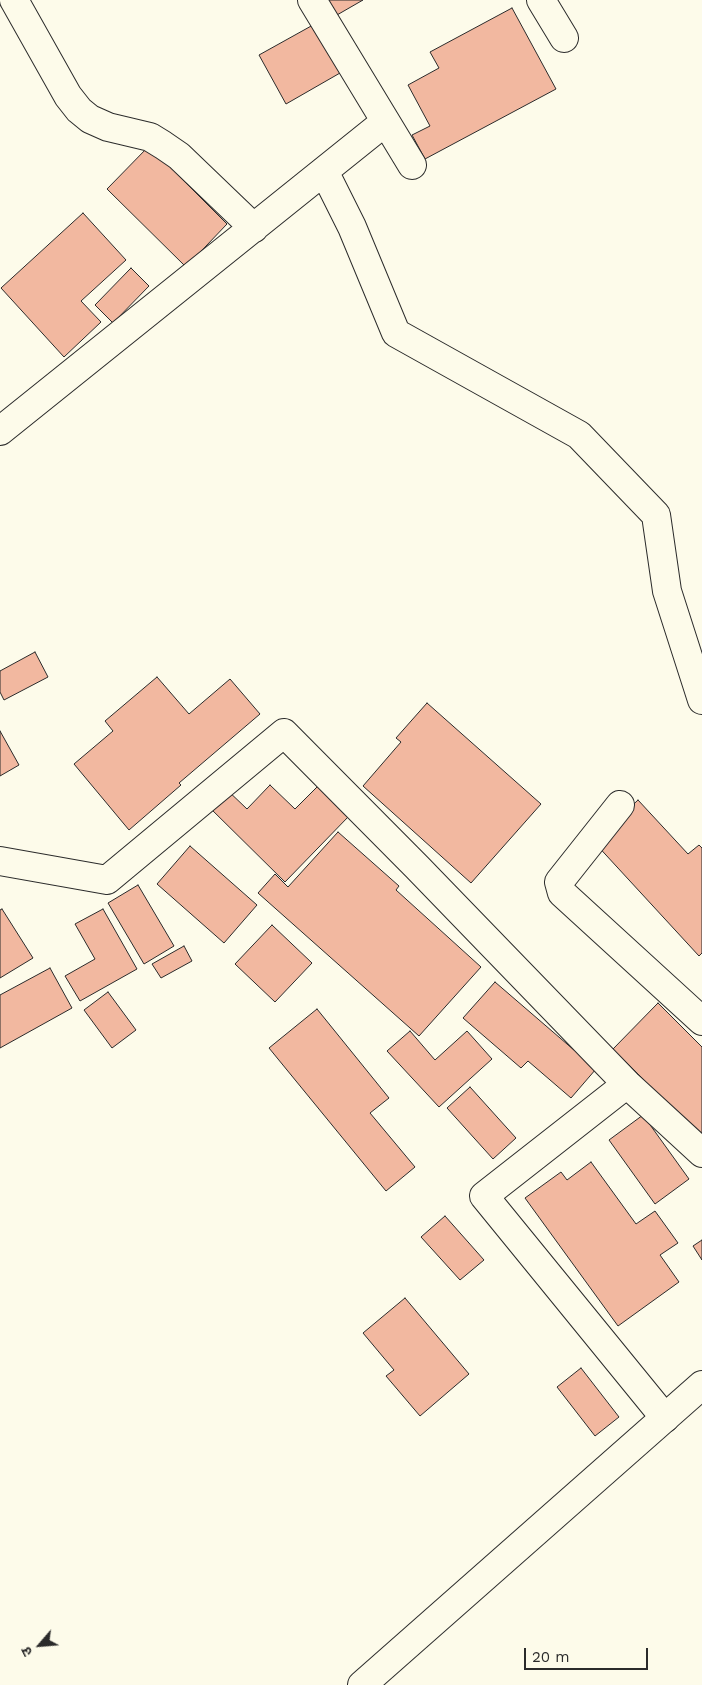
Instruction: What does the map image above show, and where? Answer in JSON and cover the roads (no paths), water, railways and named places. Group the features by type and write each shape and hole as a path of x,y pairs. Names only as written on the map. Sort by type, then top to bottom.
{"street":[{"path":"14,0 68,96 79,110 90,119 108,127 150,137 164,144 254,228"},
{"path":"312,0 412,165"},
{"path":"541,0 564,38"},
{"path":"0,431 385,122"},
{"path":"324,171 352,228 396,334 578,435 656,515 668,591 702,700"},
{"path":"0,861 108,880 284,733 627,1084 702,1153"},
{"path":"620,805 559,882 562,893 702,1021"},
{"path":"627,1084 484,1196 665,1418"},
{"path":"362,1685 702,1385"}]}
